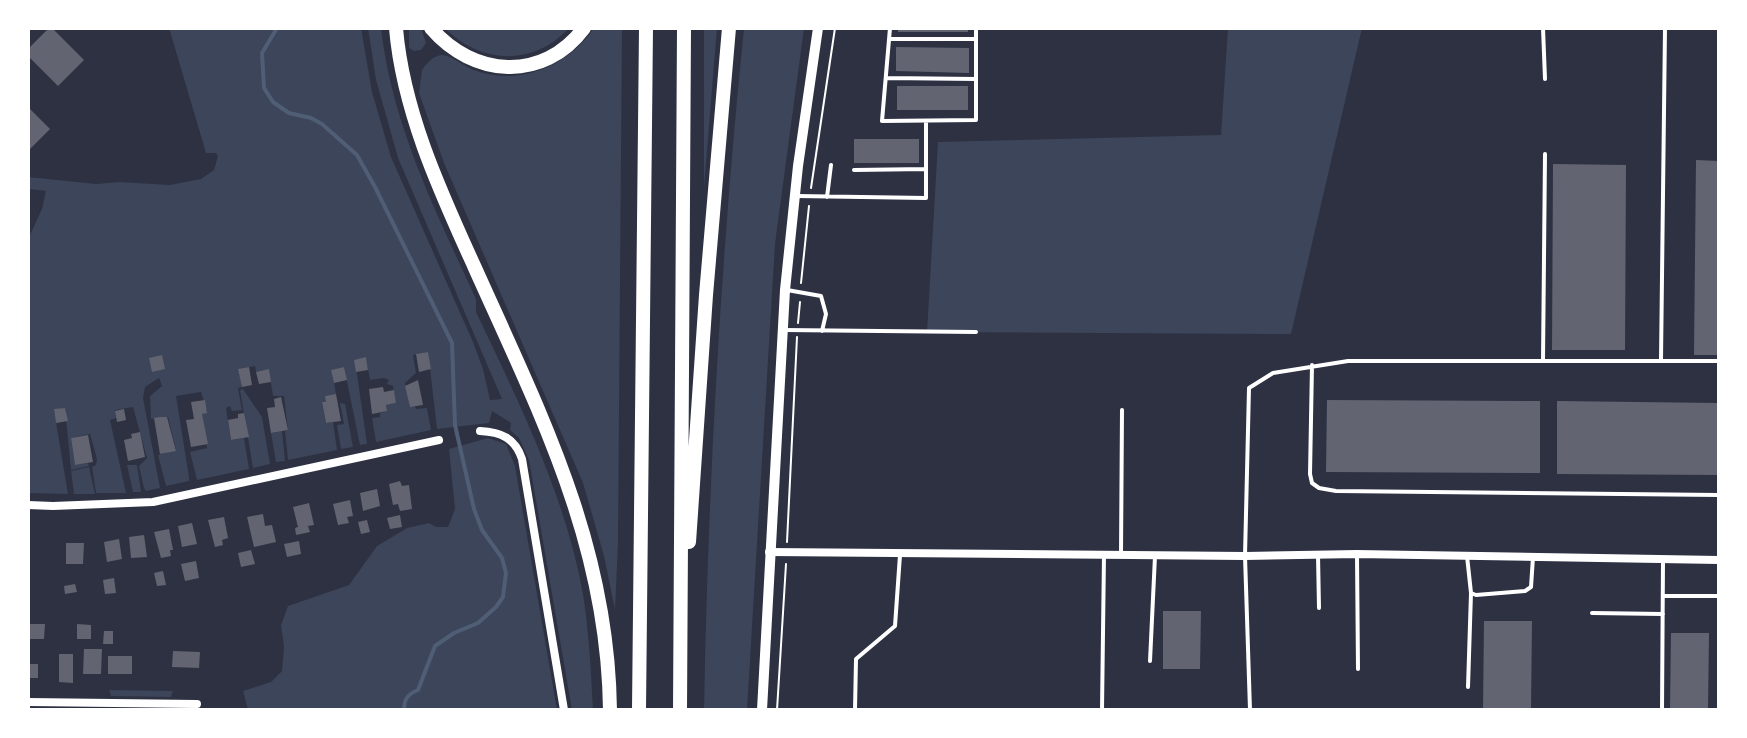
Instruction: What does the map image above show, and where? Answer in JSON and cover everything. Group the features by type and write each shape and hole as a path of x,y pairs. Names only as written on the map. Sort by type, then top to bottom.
{"highway":[{"path":"396,28 411,104 438,183 554,444 572,493 599,595 610,710"},
{"path":"431,28 448,46 468,58 493,66 516,67 531,65 552,56 570,44 584,28"},
{"path":"639,710 646,28"},
{"path":"680,710 684,28"},
{"path":"681,671 706,295 729,28"}],"street":[{"path":"762,710 785,290 794,196 818,28"},
{"path":"480,431 507,437 514,442 522,459 564,710"},
{"path":"28,505 144,503 439,440"},
{"path":"769,552 1121,556 1357,554 1719,560"},
{"path":"28,702 197,704"}],"lane":[{"path":"890,28 882,121 976,120 976,28"},
{"path":"1543,28 1545,79"},
{"path":"1661,360 1665,28"},
{"path":"889,39 976,39"},
{"path":"885,78 976,79"},
{"path":"794,196 926,198 926,121"},
{"path":"1543,361 1545,154"},
{"path":"827,197 831,165"},
{"path":"854,170 926,169"},
{"path":"785,290 821,296 826,314 822,331"},
{"path":"782,330 976,332"},
{"path":"1250,710 1245,556 1249,388 1273,373 1348,361 1719,361"},
{"path":"1312,365 1310,474 1312,483 1319,488 1336,491 1719,495"},
{"path":"1121,556 1122,410"},
{"path":"855,710 856,659 895,626 900,553"},
{"path":"1357,554 1358,669"},
{"path":"1102,710 1104,555"},
{"path":"1318,555 1319,608"},
{"path":"1150,661 1155,556"},
{"path":"1467,556 1471,593 1468,687"},
{"path":"1471,593 1525,591 1531,587 1533,557"},
{"path":"1662,710 1663,560"},
{"path":"1663,596 1719,596"},
{"path":"1592,613 1663,614"}],"path":[{"path":"788,532 800,292 810,197 835,28"},
{"path":"777,710 786,572"}],"shaded area":[{"path":"169,28 361,28 372,92 391,157 473,342 490,400 502,399 398,158 376,80 368,28 381,28 405,133 476,299 476,312 539,450 565,521 583,594 593,710 572,710 529,460 519,438 510,430 511,423 492,411 489,423 437,429 428,352 413,355 416,373 405,383 410,406 427,408 431,430 376,442 372,418 380,417 380,413 387,411 386,405 396,403 393,386 387,384 389,380 384,378 370,380 366,358 355,360 367,444 360,445 344,367 332,370 336,394 326,396 326,402 322,403 326,423 333,422 337,450 288,460 284,396 273,396 269,370 256,372 255,366 239,369 242,410 232,411 230,406 226,408 231,440 244,438 249,469 197,480 190,452 207,448 202,414 207,412 201,392 176,396 189,481 166,486 158,455 176,450 168,417 151,419 150,396 162,386 159,378 145,387 143,398 160,488 146,491 144,488 139,466 147,458 133,407 115,410 116,418 110,420 126,493 96,493 92,467 97,459 90,434 71,438 75,465 88,463 89,466 71,470 65,408 54,410 68,494 28,493 28,239 42,209 46,191 28,189 28,177 96,184 170,185 201,179 214,170 218,156 216,153 206,153"},
{"path":"409,28 421,28 426,43 421,50 409,48"},
{"path":"445,28 569,28 540,49 507,56 474,49"},
{"path":"594,28 622,28 615,610 604,556 583,483 444,163 419,93 422,70 438,56 449,56 491,75 525,74 541,70 571,53"},
{"path":"704,28 717,28 704,187"},
{"path":"744,28 804,28 775,244 747,710 704,710 717,368"},
{"path":"1228,28 1362,28 1291,334 927,332 938,142 1221,135"},
{"path":"243,389 262,417 270,464 253,468 240,390"},
{"path":"340,403 345,404 353,447 341,449 337,425 344,424"},
{"path":"282,431 285,461 276,462 271,433"},
{"path":"488,438 506,444 515,466 557,710 248,710 243,691 271,682 282,671 284,647 281,625 288,606 349,585 377,546 407,528 429,523 436,527 448,527 455,509 449,449"},
{"path":"127,465 137,465 141,492 133,492"},
{"path":"89,467 95,494 74,494 71,471"},
{"path":"109,690 173,691 171,697 111,696"}],"building":[{"path":"49,28 84,60 58,86 28,56 28,49"},
{"path":"898,28 968,28 968,32 898,32"},
{"path":"896,47 969,48 969,73 896,71"},
{"path":"897,86 968,86 968,110 897,110"},
{"path":"28,107 50,129 28,151"},
{"path":"854,139 919,139 919,163 854,163"},
{"path":"1696,160 1719,161 1719,355 1694,355"},
{"path":"1553,164 1626,165 1625,350 1552,350"},
{"path":"428,352 431,369 419,372 416,354"},
{"path":"162,355 165,369 152,372 149,358"},
{"path":"366,357 368,370 356,372 354,360"},
{"path":"249,367 252,385 242,387 238,369"},
{"path":"344,367 347,380 334,383 331,370"},
{"path":"269,369 271,382 259,384 256,372"},
{"path":"418,380 423,405 410,407 405,386"},
{"path":"383,387 384,392 394,390 396,403 386,405 387,411 372,414 369,389"},
{"path":"336,394 341,421 326,423 322,402 326,402 325,396"},
{"path":"281,397 288,430 271,433 267,408 275,407 274,399"},
{"path":"205,400 207,413 202,414 208,444 191,447 186,420 194,419 191,402"},
{"path":"1327,400 1540,401 1540,473 1326,472"},
{"path":"1557,401 1719,403 1719,475 1557,474"},
{"path":"65,408 68,421 56,423 54,409"},
{"path":"124,409 126,420 117,422 115,411"},
{"path":"244,413 249,437 231,440 228,420"},
{"path":"167,417 176,451 160,454 154,418"},
{"path":"140,432 145,457 128,461 124,440"},
{"path":"88,435 93,462 75,465 71,438"},
{"path":"400,481 402,486 409,485 412,509 400,511 398,504 393,505 389,484"},
{"path":"377,489 380,506 363,511 360,493"},
{"path":"350,500 353,516 347,517 349,523 338,525 333,504"},
{"path":"309,503 314,525 308,526 310,532 296,535 295,528 298,527 293,507"},
{"path":"263,514 265,526 272,525 276,542 254,547 247,517"},
{"path":"400,515 402,527 390,529 387,518"},
{"path":"224,517 228,538 222,540 223,545 215,547 208,520"},
{"path":"367,520 370,532 361,534 358,522"},
{"path":"192,523 197,544 182,547 178,526"},
{"path":"169,529 173,550 170,550 171,556 161,558 154,532"},
{"path":"144,535 147,557 131,558 129,537"},
{"path":"119,539 122,559 107,562 104,542"},
{"path":"299,541 301,554 287,557 284,544"},
{"path":"66,543 84,543 83,564 66,564"},
{"path":"251,550 255,564 241,567 238,553"},
{"path":"196,561 199,578 185,581 181,564"},
{"path":"163,571 166,585 157,586 154,573"},
{"path":"114,578 116,593 105,594 103,580"},
{"path":"75,584 77,592 65,594 64,586"},
{"path":"1163,611 1201,611 1200,669 1163,669"},
{"path":"1484,621 1532,621 1531,709 1483,709"},
{"path":"29,624 45,624 44,639 29,639"},
{"path":"77,624 91,625 91,639 77,639"},
{"path":"104,631 113,631 113,644 103,644"},
{"path":"1671,633 1709,633 1708,710 1670,710"},
{"path":"84,649 102,649 101,674 83,674"},
{"path":"173,651 200,652 199,668 172,667"},
{"path":"59,654 73,654 73,683 59,682"},
{"path":"108,656 132,656 132,674 108,674"},
{"path":"28,664 38,664 38,678 28,678"}],"waterway":[{"path":"277,28 262,53 264,88 273,102 289,113 322,124 357,155 452,343 455,425 474,509 482,530 502,558 506,573 503,597 496,607 478,623 454,633 435,646 418,690 407,697 404,710"}]}
